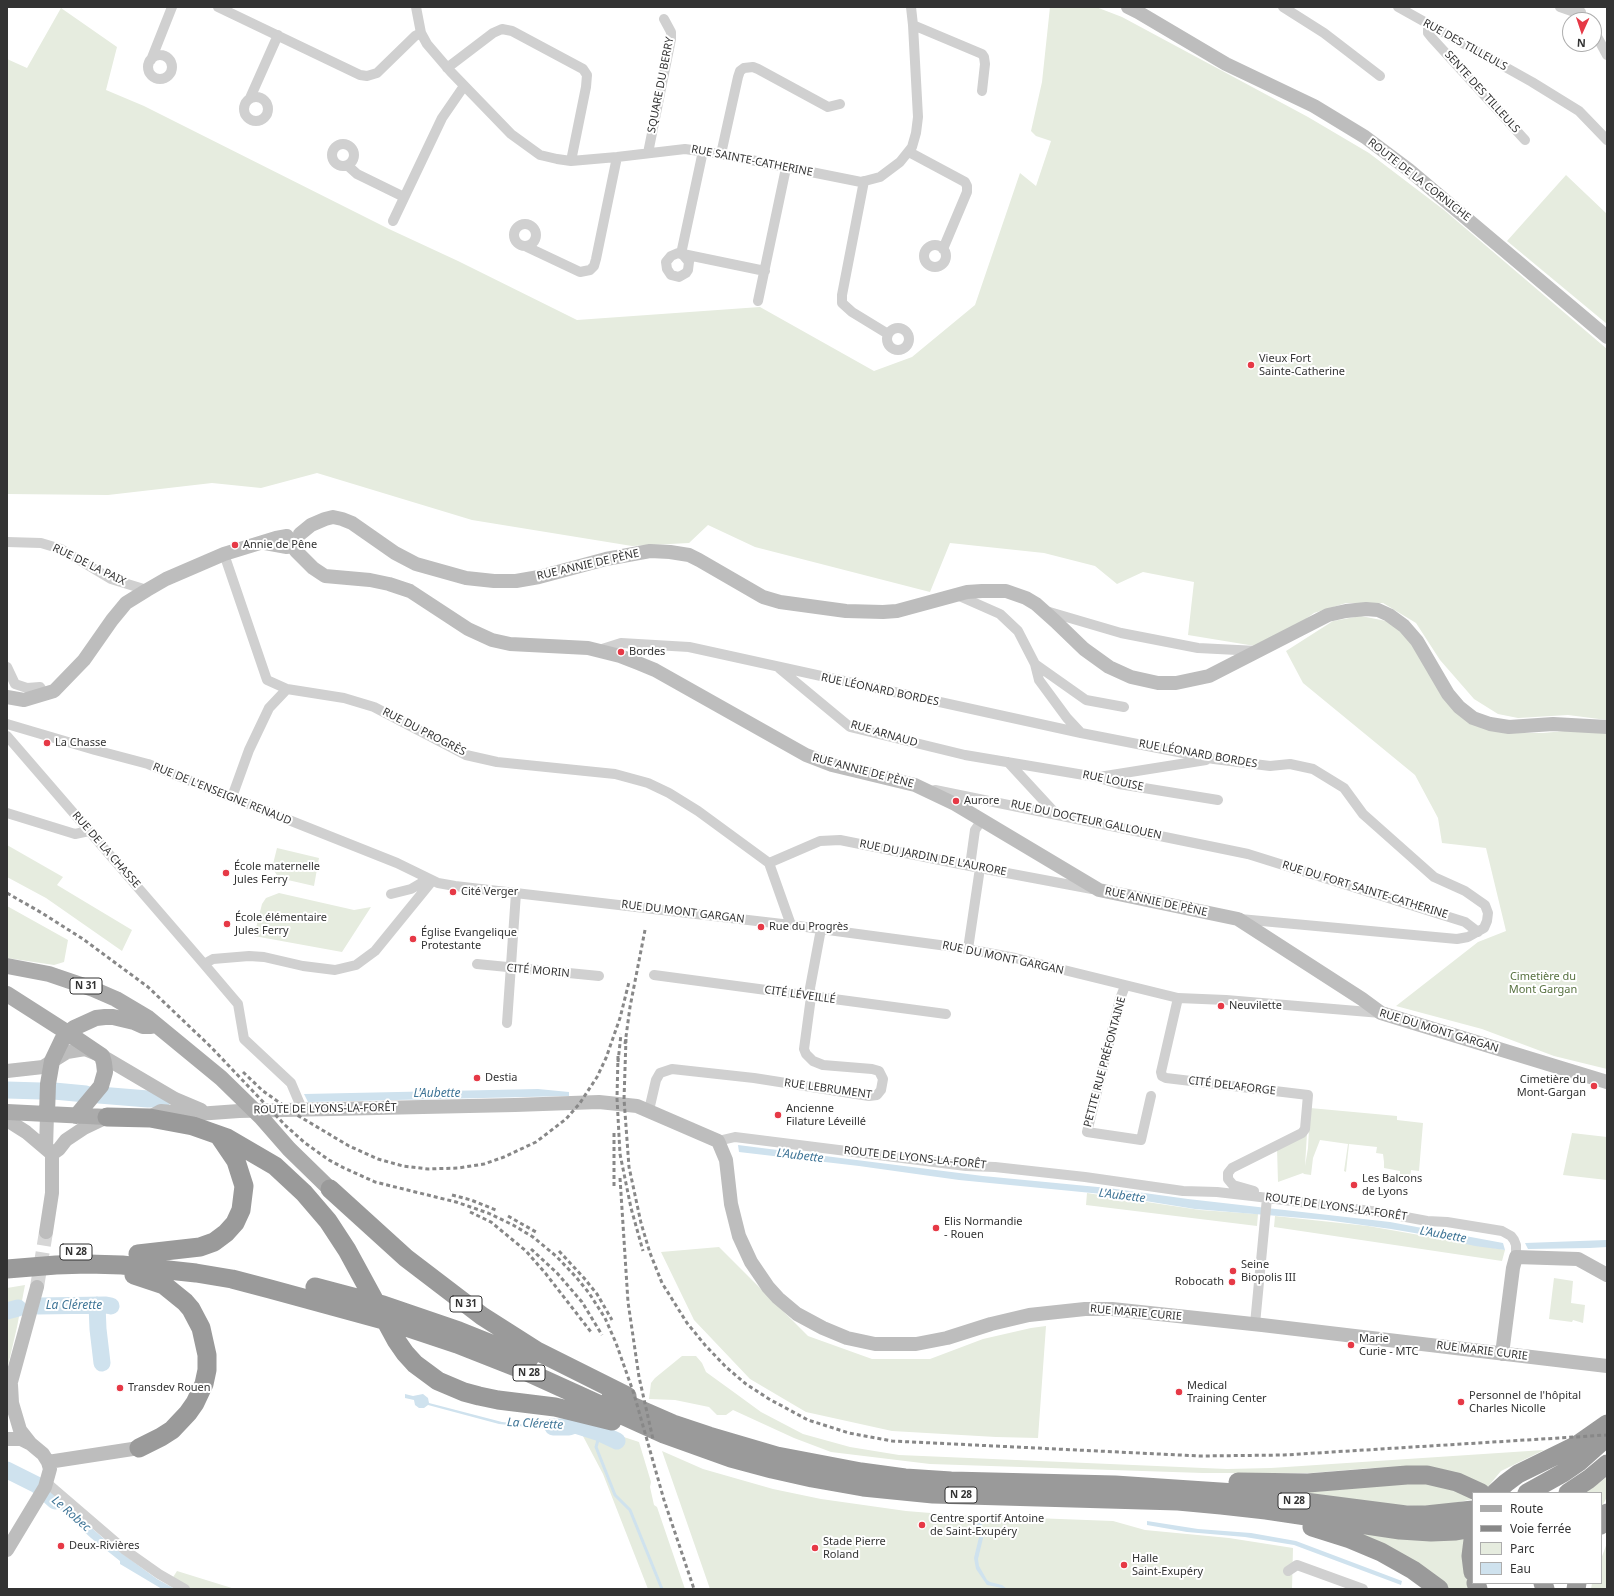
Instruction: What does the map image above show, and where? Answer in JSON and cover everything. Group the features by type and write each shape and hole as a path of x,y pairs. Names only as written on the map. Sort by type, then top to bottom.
{"highway":[{"path":"107,1117 150,1118 193,1126 217,1133 275,1166 304,1193 328,1221 338,1236 396,1340 415,1364 426,1373 450,1386 469,1393 498,1400 555,1407 668,1429"},
{"path":"138,1254 200,1247 214,1242 226,1233 235,1223 241,1210 244,1186 243,1178 236,1161 217,1133"},
{"name":"N 31","path":"330,1189 406,1258 482,1316 537,1351 621,1392 668,1429"},
{"name":"N 28","path":"7,1256 72,1252 138,1254 196,1260 232,1267 348,1295 383,1305 504,1348 668,1429 731,1458 772,1469 863,1487 934,1494 1178,1501 1266,1510 1400,1530 1431,1532 1456,1531 1472,1528"},
{"path":"88,1264 145,1278 164,1285 185,1302 194,1314 203,1336 207,1355 207,1370 204,1384 195,1404 180,1423 172,1430 139,1448"},
{"name":"N 28","path":"7,1269 88,1264 156,1269 232,1279 357,1312 457,1344 668,1429 709,1436 777,1456 861,1472 905,1478 1114,1485 1249,1494 1406,1515 1426,1515 1472,1510"},
{"path":"1496,1492 1518,1474 1576,1445 1607,1424"},
{"path":"1529,1492 1563,1473 1579,1462 1607,1437"},
{"path":"1569,1492 1607,1464"},
{"path":"1114,1485 1134,1478 1308,1483 1407,1475 1427,1475 1457,1482 1479,1492"},
{"path":"1266,1510 1287,1520 1350,1539 1381,1552 1413,1570 1438,1589"},
{"path":"1602,1523 1607,1513"}],"main road":[{"name":"N 31","path":"7,966 49,974 93,989 116,999 158,1025 207,1065 247,1103 289,1149 330,1189"},
{"path":"7,994 102,1056 104,1072 100,1086 76,1116"},
{"path":"47,1114 48,1084 52,1061 62,1040 68,1033 80,1024 96,1018 105,1017 113,1017 134,1022 143,1026 158,1025"},
{"path":"7,1112 107,1117"}],"street":[{"path":"151,60 172,7"},
{"path":"218,7 360,75 367,76 377,73 415,36 421,33"},
{"name":"RUE SAINTE-CATHERINE","path":"416,7 421,33 427,44 447,68 511,134 540,154 571,161 685,149 721,154 861,182 880,176 900,162 912,147 916,133 918,117 913,25 910,7"},
{"name":"ROUTE DE LA CORNICHE","path":"1128,7 1226,64 1314,106 1365,137 1409,170 1607,337"},
{"path":"1283,7 1324,33 1380,76"},
{"name":"RUE DES TILLEULS","path":"1398,7 1532,82 1579,111 1607,140"},
{"path":"1560,7 1574,12"},
{"name":"SQUARE DU BERRY","path":"648,152 671,39 671,32 664,19"},
{"name":"SENTE DES TILLEULS","path":"1428,24 1428,33 1432,38 1525,140"},
{"path":"913,25 982,54 985,64 982,91"},
{"path":"447,68 493,33 502,29 512,31 583,69 587,75 586,87 571,161"},
{"path":"250,98 278,35"},
{"path":"1602,46 1607,55"},
{"path":"721,154 738,77 744,68 753,67 758,69 828,107 840,104"},
{"path":"393,221 442,118 464,86"},
{"path":"703,151 683,255 764,271"},
{"path":"909,152 965,182 967,186 967,192 943,249"},
{"path":"527,246 580,272 590,270 594,266 596,259 617,157"},
{"path":"347,165 357,174 404,197"},
{"path":"758,301 786,168"},
{"path":"864,181 842,295 842,303 852,312 888,334"},
{"name":"RUE ANNIE DE PÈNE","path":"1380,1013 1362,999 1238,919 1099,890 955,804 924,788 832,765 806,755 655,670 620,656 599,650 578,647 510,644 492,640 468,630 410,591 376,582 325,576 309,564 295,543 311,525 333,517 352,523 395,553 416,564 466,578 494,581 516,581 539,577 606,559 650,551 670,552 700,560 763,597 780,602 846,611 883,612 910,608 957,595 982,590 1006,591 1026,598 1045,611 1098,661 1123,674 1158,683 1176,683 1209,676 1328,615 1352,610 1378,610 1389,615 1404,626 1417,641 1448,694 1459,707 1474,718 1490,724 1509,727 1553,724 1607,727"},
{"name":"RUE DE LA PAIX","path":"7,542 41,543 61,549 111,578 146,590"},
{"path":"7,696 24,700 45,695 54,691 84,660 126,603 166,579 224,554 263,543 295,543"},
{"name":"RUE DU PROGRÈS","path":"224,554 267,680 287,690 344,698 374,707 466,755 497,762 615,774 648,783 670,793 698,811 770,863"},
{"path":"957,595 1000,614 1018,631 1035,664 1039,680 1067,718 1081,733"},
{"path":"1045,611 1121,633 1191,646 1259,651"},
{"name":"RUE LÉONARD BORDES","path":"599,650 621,642 689,647 1081,733 1214,758 1270,766 1290,764 1313,769 1344,788 1363,814 1434,877 1465,891 1485,905 1488,913 1487,921 1484,928 1478,932"},
{"path":"1035,664 1086,700 1124,707"},
{"path":"7,667 15,684 27,688 40,687 45,695"},
{"name":"RUE ARNAUD","path":"778,667 850,727 965,755 1008,762"},
{"path":"232,797 248,750 269,708 287,690"},
{"name":"RUE DE L'ENSEIGNE RENAUD","path":"7,724 148,764 397,863 430,880"},
{"name":"RUE DE LA CHASSE","path":"7,736 204,964"},
{"path":"1096,777 1214,758"},
{"path":"1008,762 1056,814"},
{"name":"RUE LOUISE","path":"1008,762 1096,777 1119,784 1218,800"},
{"name":"RUE DU DOCTEUR GALLOUEN","path":"924,788 1248,854"},
{"path":"7,812 75,834 89,831"},
{"path":"968,949 975,867 975,830 982,820"},
{"name":"RUE DU JARDIN DE L'AURORE","path":"770,863 820,841 840,840 1099,890"},
{"name":"RUE DU FORT SAINTE-CATHERINE","path":"1248,854 1465,922 1478,932"},
{"path":"770,863 791,925"},
{"path":"391,894 412,889 430,880"},
{"path":"302,1109 291,1083 244,1039 238,1004 204,964 213,959 249,956 264,957 303,966 335,970 356,965 375,951 430,880"},
{"name":"RUE DU MONT GARGAN","path":"430,880 455,886 791,925 968,949 1015,958 1178,998 1226,1000 1380,1013 1607,1082"},
{"path":"507,1023 516,893"},
{"path":"1238,919 1457,940 1478,932"},
{"name":"RUE LEBRUMENT","path":"649,1110 656,1080 660,1073 672,1069 754,1078 869,1096 877,1095 881,1090 883,1079 879,1071 872,1069 823,1065 813,1061 806,1054 804,1049 811,997 810,988 821,929"},
{"name":"CITÉ MORIN","path":"477,964 599,976"},
{"name":"CITÉ LÉVEILLÉ","path":"654,975 946,1014"},
{"name":"PETITE RUE PRÉFONTAINE","path":"1126,986 1120,999 1086,1132 1140,1140 1151,1096"},
{"name":"CITÉ DELAFORGE","path":"1178,998 1161,1072 1162,1076 1166,1078 1308,1095"},
{"path":"7,1071 43,1067 67,1052 77,1049 85,1049 102,1056 175,1099 197,1107 204,1112"},
{"name":"ROUTE DE LYONS-LA-FORÊT","path":"1263,1200 1256,1191 1230,1183 1227,1176 1228,1173 1232,1168 1302,1133 1305,1129 1308,1095"},
{"name":"ROUTE DE LYONS-LA-FORÊT","path":"150,1118 161,1111 197,1114 204,1112 302,1109 610,1102 628,1104 649,1110 718,1141 735,1136 966,1166 995,1167 1085,1177 1183,1191 1217,1192 1263,1200 1379,1212 1427,1221 1447,1222 1502,1232 1511,1236 1516,1245 1516,1257"},
{"path":"46,1232 52,1193 47,1114"},
{"path":"66,1140 66,1129 76,1116"},
{"path":"49,1152 59,1149 66,1140 84,1128 107,1117"},
{"path":"7,1120 26,1132 49,1152"},
{"name":"RUE MARIE CURIE","path":"718,1141 724,1154 734,1222 744,1249 760,1276 778,1298 797,1314 823,1328 847,1338 875,1344 916,1344 947,1338 991,1324 1029,1315 1085,1309 1112,1309 1255,1324 1607,1366"},
{"path":"1255,1324 1265,1217 1263,1200"},
{"path":"1502,1354 1513,1268 1516,1257 1578,1260 1607,1275"},
{"path":"7,1550 44,1488 50,1469 43,1454 31,1444 20,1430 9,1391 37,1287"},
{"path":"7,1439 21,1439 31,1444"},
{"path":"48,1462 139,1448"},
{"path":"44,1488 125,1550 159,1574 185,1589"},
{"path":"1288,1571 1297,1565 1363,1589"}],"green space":[{"path":"1050,7 1096,7 1122,17 1308,117 1369,153 1444,210 1607,349 1607,720 1568,715 1518,718 1498,714 1474,699 1440,660 1416,623 1383,603 1346,603 1314,613 1292,629 1255,646 1188,635 1194,582 1143,572 1117,584 1095,566 1044,553 950,543 930,592 755,547 708,525 689,543 632,546 472,520 317,473 261,488 212,483 108,495 7,494 7,59 27,68 61,8 117,47 106,90 144,106 389,229 458,261 577,320 760,307 874,371 912,357 975,305 1020,173 1036,186 1051,141 1036,136 1031,131 1042,82"},
{"path":"1566,175 1607,214 1607,324 1507,241"},
{"name":"Cimetière du Mont Gargan","path":"1361,616 1386,621 1406,634 1457,709 1508,733 1543,733 1575,730 1607,733 1607,1069 1554,1056 1482,1029 1396,1006 1478,942 1506,931 1486,848 1442,843 1438,818 1415,775 1303,683 1286,651 1333,621"},
{"path":"7,845 63,877 57,885 132,930 122,951 46,898 7,877"},
{"path":"277,848 319,858 314,886 279,878 272,868"},
{"path":"279,893 354,910 371,907 342,952 254,936 262,904 266,898"},
{"path":"7,906 68,940 64,962 54,965 7,958"},
{"path":"1310,1108 1397,1116 1397,1120 1423,1123 1419,1171 1411,1170 1410,1179 1400,1178 1400,1171 1384,1168 1383,1154 1376,1153 1377,1147 1349,1144 1346,1172 1344,1171 1348,1144 1320,1140 1313,1158 1311,1175 1303,1173 1278,1182 1277,1148 1307,1133 1305,1166 1308,1148"},
{"path":"1572,1133 1607,1137 1607,1180 1563,1175"},
{"path":"1087,1193 1200,1210 1258,1214 1257,1226 1086,1205"},
{"path":"1275,1216 1368,1226 1505,1250 1502,1261 1274,1227"},
{"path":"719,1247 808,1336 872,1359 930,1359 983,1339 1046,1326 1038,1438 892,1431 806,1412 750,1379 694,1320 661,1252"},
{"path":"1554,1278 1573,1281 1571,1303 1585,1305 1583,1323 1573,1320 1572,1322 1549,1319"},
{"path":"25,1285 17,1327 7,1370 7,1288"},
{"path":"682,1356 696,1356 702,1363 706,1372 761,1412 803,1434 850,1447 899,1455 1227,1469 1271,1468 1544,1450 1501,1471 1486,1489 1422,1467 1371,1468 1312,1473 1203,1473 930,1464 831,1452 794,1438 733,1410 726,1415 717,1415 709,1407 675,1400 649,1399 651,1383"},
{"path":"575,1421 639,1442 651,1482 650,1487 654,1505 657,1507 685,1589 648,1589 603,1474"},
{"name":"Centre sportif Antoine de Saint-Exupéry","path":"662,1451 703,1469 773,1489 821,1499 906,1511 955,1515 1113,1521 1145,1530 1229,1538 1293,1548 1292,1589 710,1589"},
{"path":"1607,1477 1607,1497 1602,1506 1602,1492 1586,1492"},
{"path":"1433,1481 1472,1499 1450,1504 1422,1506 1383,1505 1302,1492"},
{"path":"1353,1531 1465,1537 1464,1564 1469,1589 1448,1589"},
{"path":"1607,1543 1607,1589 1591,1589 1592,1584 1602,1584 1602,1556"},
{"path":"177,1571 235,1589 175,1589 168,1585"}],"water":[{"path":"538,1089 569,1092 569,1096 308,1102 304,1094"},
{"path":"738,1145 983,1176 1108,1188 1188,1199 1390,1222 1503,1243 1505,1250 1475,1246 1391,1229 1326,1220 1195,1209 1102,1194 959,1180 859,1166 739,1152"},
{"path":"1607,1240 1607,1247 1590,1248 1528,1249 1525,1243"},
{"path":"405,1394 413,1396 423,1394 428,1398 429,1403 502,1422 547,1427 569,1426 574,1424 576,1427 549,1429 499,1424 428,1405 424,1408 419,1408 415,1405 414,1400 405,1398"},
{"path":"50,1491 112,1546 157,1579 175,1589 162,1589 120,1564 120,1561 91,1538 47,1498"},
{"path":"978,1516 984,1534 978,1559 979,1566 987,1580 1002,1585 1007,1589 987,1585 976,1569 974,1558 980,1533 975,1517"},
{"path":"1147,1521 1198,1529 1251,1533 1296,1541 1402,1581 1401,1585 1294,1545 1245,1537 1187,1532 1147,1525"}],"waterway":[{"name":"L'Aubette","path":"7,1090 41,1091"},
{"name":"L'Aubette","path":"54,1091 86,1094"},
{"name":"L'Aubette","path":"99,1095 163,1099"},
{"path":"97,1305 102,1363"},
{"name":"La Clérette","path":"38,1306 111,1306"},
{"name":"La Clérette","path":"7,1311 18,1308"},
{"name":"La Clérette","path":"553,1427 569,1427 575,1425 600,1433 617,1441"},
{"path":"600,1433 596,1447 615,1495 630,1510 662,1589"},
{"name":"Le Robec","path":"7,1470 37,1485 55,1501"}],"tunnel":[{"path":"37,1287 46,1232"}],"railway":[{"path":"7,893 83,939 148,987 211,1047 285,1125 305,1143 329,1160 375,1182 456,1202 488,1213 533,1237 556,1256 589,1293 605,1318 616,1343 634,1394 664,1500 694,1589"},
{"path":"625,1044 630,1007 645,930"},
{"path":"243,1072 263,1091 297,1115 349,1146 378,1159 403,1166 428,1169 458,1168 484,1164 504,1157 536,1142 566,1119 580,1103 597,1077 606,1058 620,1018 629,982"},
{"path":"618,1062 621,1034"},
{"path":"626,1039 624,1099 629,1167 641,1223 650,1253 662,1283 687,1323 726,1367 746,1384 769,1399 808,1420 849,1433 892,1441 1200,1456 1284,1455 1607,1435"},
{"path":"618,1056 617,1098 620,1154 631,1208 643,1251"},
{"path":"614,1133 614,1187"},
{"path":"620,1178 628,1302 639,1377 653,1439"},
{"path":"452,1195 471,1200 496,1210"},
{"path":"470,1212 491,1222 526,1251 546,1274 591,1332"},
{"path":"508,1216 536,1232"},
{"path":"531,1249 557,1273 582,1302 602,1335"},
{"path":"559,1251 597,1294 612,1320"}],"place":[{"name":"Vieux Fort Sainte-Catherine","path":"1251,365"},
{"name":"Annie de Pêne","path":"235,545"},
{"name":"Bordes","path":"621,652"},
{"name":"La Chasse","path":"47,743"},
{"name":"Aurore","path":"956,801"},
{"name":"École maternelle Jules Ferry","path":"226,873"},
{"name":"Cité Verger","path":"453,892"},
{"name":"École élémentaire Jules Ferry","path":"227,924"},
{"name":"Rue du Progrès","path":"761,927"},
{"name":"Église Evangelique Protestante","path":"413,939"},
{"name":"Neuvilette","path":"1221,1006"},
{"name":"Destia","path":"477,1078"},
{"name":"Cimetière du Mont-Gargan","path":"1594,1086"},
{"name":"Ancienne Filature Léveillé","path":"778,1115"},
{"name":"Les Balcons de Lyons","path":"1354,1185"},
{"name":"Elis Normandie - Rouen","path":"936,1228"},
{"name":"Seine Biopolis III","path":"1233,1271"},
{"name":"Robocath","path":"1232,1282"},
{"name":"Marie Curie - MTC","path":"1351,1345"},
{"name":"Transdev Rouen","path":"120,1388"},
{"name":"Medical Training Center","path":"1179,1392"},
{"name":"Personnel de l'hôpital Charles Nicolle","path":"1461,1402"},
{"name":"Centre sportif Antoine de Saint-Exupéry","path":"922,1525"},
{"name":"Deux-Rivières","path":"61,1546"},
{"name":"Stade Pierre Roland","path":"815,1548"},
{"name":"Halle Saint-Exupéry","path":"1124,1565"}]}
